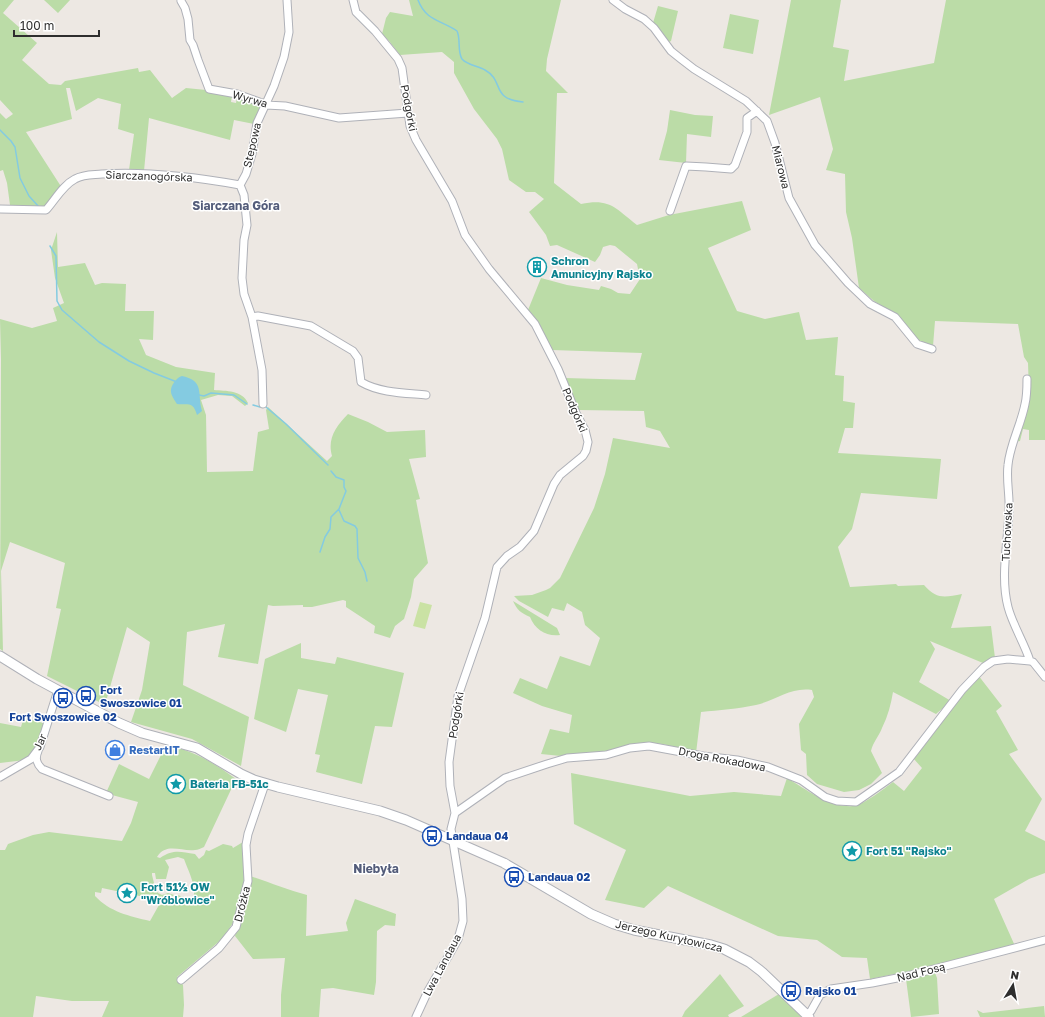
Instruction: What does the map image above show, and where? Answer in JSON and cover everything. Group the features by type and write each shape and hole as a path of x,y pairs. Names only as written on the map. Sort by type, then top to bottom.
{"street":[{"name":"Stepowa","path":"240,185 246,174 252,154 257,123 279,72 287,42 287,0"},
{"name":"Podgórki","path":"353,0 356,12 375,31 398,59 402,68 410,126 416,140 452,201 465,235 489,269 535,324 558,369 576,413 585,430 588,442 584,456 560,475 554,484 534,531 520,547 506,556 497,567 485,618 458,696 450,762 450,786 455,813 451,829 453,840"},
{"name":"Miarowa","path":"613,0 625,9 644,19 654,28 671,51 694,69 746,102 767,121 775,143 789,198 815,245 848,283 870,304 895,317 917,344 932,349"},
{"name":"Wyrwa","path":"181,1 188,19 190,40 209,89 237,94 266,105 285,106 339,118 408,113"},
{"path":"670,211 686,166 731,169 735,165 746,132 747,118 757,111"},
{"name":"Siarczanogórska","path":"0,209 46,210 68,184 83,175 119,173 188,176 240,185"},
{"path":"240,185 244,195 247,225 244,240 242,278 244,294 252,317 262,370 263,404"},
{"path":"252,317 258,316 311,326 353,351 358,358 361,382 370,387 389,391 426,395"},
{"name":"Tuchowska","path":"1027,380 1025,404 1011,446 1008,466 1009,506 1005,589 1008,608 1014,626 1025,645 1030,661 1033,662 1045,677"},
{"name":"Jerzego Kuryłowicza","path":"0,656 58,690 130,728 198,748 241,774 265,784 380,811 406,820 509,865 603,920 634,930 712,945 736,954 762,972 808,1016"},
{"name":"Droga Rokadowa","path":"455,813 505,778 567,758 606,755 630,748 650,746 703,756 737,760 768,767 801,780 825,797 837,801 856,802 899,772 962,690 984,667 993,661 1008,659 1030,661"},
{"name":"Jar","path":"0,776 31,759 40,747 58,690"},
{"path":"40,747 36,756 38,765 42,769 110,796"},
{"name":"Dróżka","path":"181,980 219,948 236,927 248,882 246,852 248,834 265,784"},
{"name":"Lwa Landaua","path":"416,1017 428,991 454,948 461,931 463,921 462,899 453,840"},
{"name":"Nad Fosą","path":"808,1016 820,995 832,989 907,976 1045,940"}],"green space":[{"path":"0,0 14,0 3,13 37,43 22,60 49,84 61,85 65,81 138,68 139,72 150,70 172,98 186,88 232,95 231,102 236,103 237,98 263,105 254,124 234,120 230,140 149,118 144,171 129,170 134,134 118,129 121,104 98,98 76,111 70,88 66,88 72,119 26,132 62,188 50,202 41,207 25,208 10,205 7,183 3,170 0,171 0,113 6,119 13,114 0,100"},
{"path":"44,0 70,0 58,13"},
{"path":"409,0 561,0 547,59 546,71 568,93 557,93 554,183 581,204 599,202 612,206 637,225 669,215 742,201 751,230 708,248 737,311 765,319 799,312 806,340 838,337 835,375 844,376 843,401 855,403 853,428 845,428 838,453 941,459 937,499 861,493 852,529 838,547 850,587 896,584 898,586 924,585 937,595 951,596 962,594 951,628 991,626 995,658 983,663 930,641 935,649 919,682 951,701 936,714 893,692 886,719 871,751 882,773 871,784 859,790 844,792 817,784 807,775 806,754 801,750 799,724 814,697 812,690 797,690 756,705 701,712 696,753 663,744 641,743 607,752 561,756 541,754 550,729 569,733 572,715 542,706 513,693 520,678 547,689 560,656 590,666 600,638 585,625 582,612 567,603 564,611 552,608 548,617 519,601 514,596 532,595 546,590 560,578 594,508 605,474 613,438 670,448 660,431 646,427 644,411 578,410 565,378 635,380 642,353 552,350 532,314 528,310 541,278 567,285 599,290 601,286 618,293 630,294 640,279 637,264 615,246 610,245 603,247 595,262 557,245 550,246 546,235 529,212 544,199 535,192 526,192 509,180 502,149 497,139 474,109 454,73 454,62 442,52 400,55 382,34 386,18 390,12 413,16"},
{"path":"791,0 841,0 833,47 849,50 844,81 934,63 946,0 1045,0 1045,440 1029,440 1029,430 1023,429 1020,441 1014,442 1029,392 1028,363 1024,357 1018,324 935,321 933,346 921,342 898,317 874,301 859,288 852,238 846,212 845,174 826,170 833,149 820,97 769,115"},
{"path":"658,6 678,11 671,41 669,42 653,23"},
{"path":"730,14 759,20 753,54 723,48"},
{"path":"670,110 695,115 713,116 711,137 687,134 686,163 659,160 667,131"},
{"path":"57,232 58,267 85,263 95,285 102,283 126,284 125,311 154,311 153,340 139,339 146,355 176,367 215,373 214,390 238,393 248,403 245,406 232,396 218,395 201,400 206,415 207,472 253,471 258,432 269,429 266,410 268,407 327,461 332,456 331,444 336,428 348,414 387,432 425,430 426,457 409,459 420,499 416,500 428,563 414,579 411,597 404,619 395,626 390,638 374,633 375,626 346,607 346,601 343,600 312,607 303,607 303,605 268,605 258,664 218,657 225,624 187,632 183,685 249,717 241,766 192,739 131,722 142,690 150,642 127,627 105,705 47,676 61,609 56,608 65,563 10,542 1,571 3,651 0,649 0,319 32,328 57,321 53,308 64,303 55,278 51,250"},
{"path":"513,601 557,628 560,635 551,635 542,632 535,626 530,617 516,607"},
{"path":"420,602 432,605 425,629 413,626"},
{"path":"301,643 301,658 335,664 337,657 404,673 392,727 375,726 362,784 316,772 320,755 315,754 328,695 298,689 286,732 254,719 265,659"},
{"path":"978,675 1002,706 996,711 1018,750 1009,754 1042,799 1025,831 1045,841 1045,873 1029,879 994,899 1015,946 915,970 870,979 867,958 842,957 817,940 778,936 668,886 644,908 605,900 626,850 574,824 571,773 690,796 734,792 781,796 787,778 811,793 828,801 845,806 854,806 868,800 893,782 904,791 922,768 913,758"},
{"path":"24,717 46,724 40,742 25,760 0,763 0,723 21,727"},
{"path":"166,745 185,750 203,758 236,779 204,847 197,850 165,850 157,857 160,858 173,852 181,852 195,854 199,859 204,855 206,850 209,851 223,844 232,846 233,848 243,842 246,876 233,923 222,939 177,977 183,985 183,1017 102,1017 109,1001 72,1001 36,996 33,1017 0,1017 0,850 5,850 8,844 33,835 49,832 122,841 131,823 138,802 106,793 119,764 149,779","holes":["178,857 184,859 193,885 193,901 178,895 172,903 159,905 150,921 113,910 95,896 95,892 101,893 102,888 163,901 170,899 174,895 168,893 162,895 158,893 155,886 152,887 151,885 154,883 152,873 155,873 156,879 166,879 169,867 165,860"]},
{"path":"250,876 307,895 306,936 348,931 346,923 355,899 396,914 395,926 385,925 377,931 376,982 374,995 333,988 321,989 319,1017 281,1017 281,995 285,958 253,959 235,936"},
{"path":"935,973 937,978 939,1014 911,1017 906,979"},
{"path":"720,974 744,1006 728,1015 729,1017 682,1017 685,1011"},
{"path":"779,994 802,1017 741,1017"},
{"path":"1044,1006 1045,1017 980,1017 977,1010 983,1013"}],"water":[{"path":"182,376 194,381 199,389 202,411 197,415 192,406 188,404 177,404 172,395 171,390 174,382"}],"waterway":[{"path":"418,0 421,7 430,16 457,31 462,59 467,63 491,74 499,89 506,97 523,102"},
{"path":"0,130 15,147 20,178 29,196 39,207"},
{"path":"50,246 56,256 57,301 62,310 99,342 129,361 177,382"},
{"path":"199,395 204,396 211,393 234,395 247,404"},
{"path":"253,405 260,407"},
{"path":"266,407 286,424 328,465"},
{"path":"320,552 325,537 330,529 331,517 339,509 346,491 344,487 344,480 336,477 331,471"},
{"path":"339,510 344,521 355,526 357,529 358,558 365,572 367,581"}],"place":[{"name":"Schron Amunicyjny Rajsko","path":"537,267"},
{"name":"Fort Swoszowice 01","path":"86,696"},
{"name":"Fort Swoszowice 02","path":"63,698"},
{"name":"RestartIT","path":"115,750"},
{"name":"Bateria FB-51c","path":"176,784"},
{"name":"Landaua 04","path":"432,836"},
{"name":"Fort 51 \"Rajsko\"","path":"852,851"},
{"name":"Landaua 02","path":"514,877"},
{"name":"Fort 51½ OW \"Wróblowice\"","path":"127,893"},
{"name":"Rajsko 01","path":"791,991"}],"district":[{"name":"Siarczana Góra","path":"236,206"},
{"name":"Niebyła","path":"376,869"}]}
